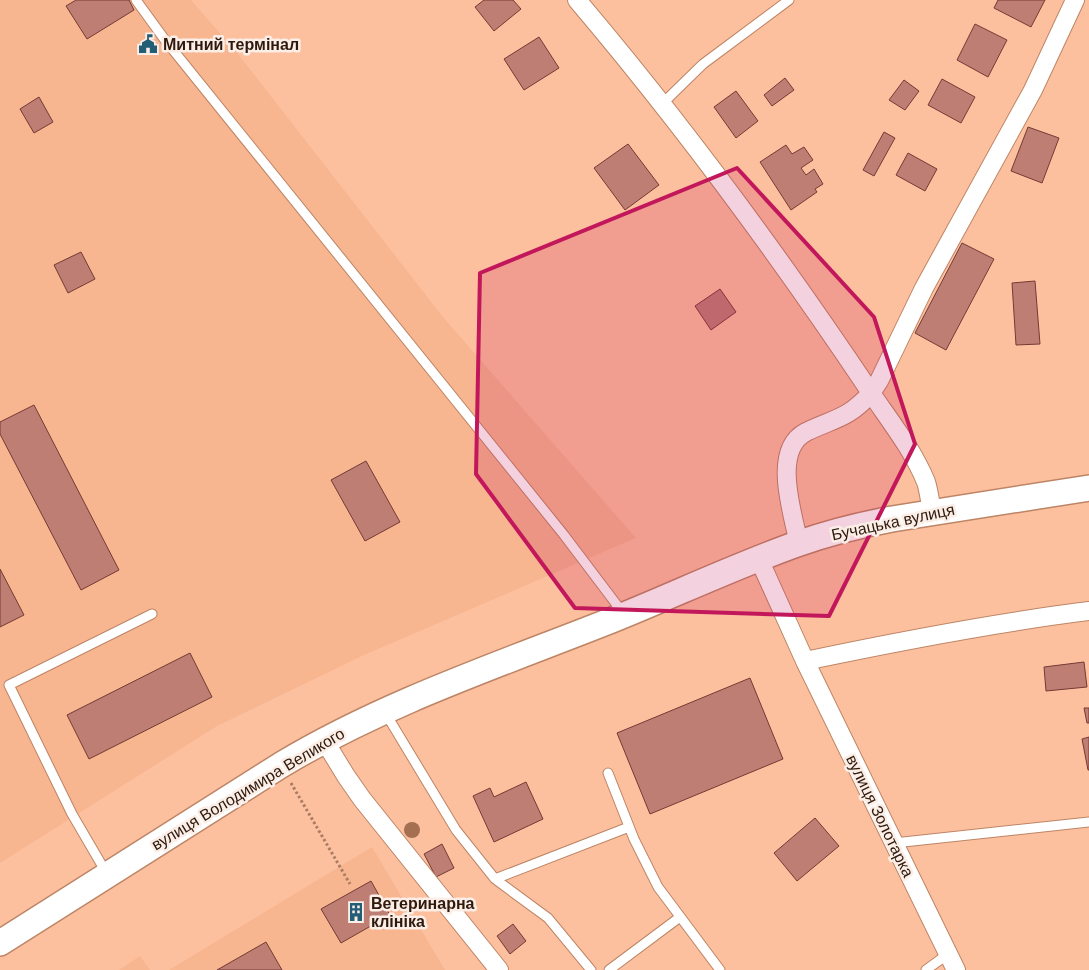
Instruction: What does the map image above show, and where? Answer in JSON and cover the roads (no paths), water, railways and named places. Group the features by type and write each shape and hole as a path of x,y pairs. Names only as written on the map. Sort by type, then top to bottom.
{"main road":[{"name":"Бучацька вулиця","path":"703,582 759,558 861,525 1089,488"},
{"name":"вулиця Володимира Великого","path":"0,943 107,874 324,740 385,712 703,582"}],"street":[{"path":"577,0 662,104 796,281 907,448 923,476 932,512"},
{"path":"799,544 786,468 789,452 800,436 844,417 858,407 872,393 924,288 1033,90 1075,0"},
{"name":"вулиця Золотарка","path":"759,558 805,661 956,970"},
{"path":"805,661 984,625 1089,611"},
{"path":"324,740 362,799 498,970"}],"lane":[{"path":"136,0 165,40 625,615"},
{"path":"662,104 703,64 790,0"},
{"path":"0,689 152,614"},
{"path":"9,685 72,814 107,874"},
{"path":"385,712 456,830 495,879 548,918 591,970"},
{"path":"608,772 629,827 651,874 668,902 720,970"},
{"path":"894,843 1089,822"},
{"path":"495,879 629,827"},
{"path":"609,970 680,918"},
{"path":"926,970 948,954"}],"place":[{"name":"Митний термінал","path":"148,44"},
{"name":"Ветеринарна клініка","path":"356,912"}]}
